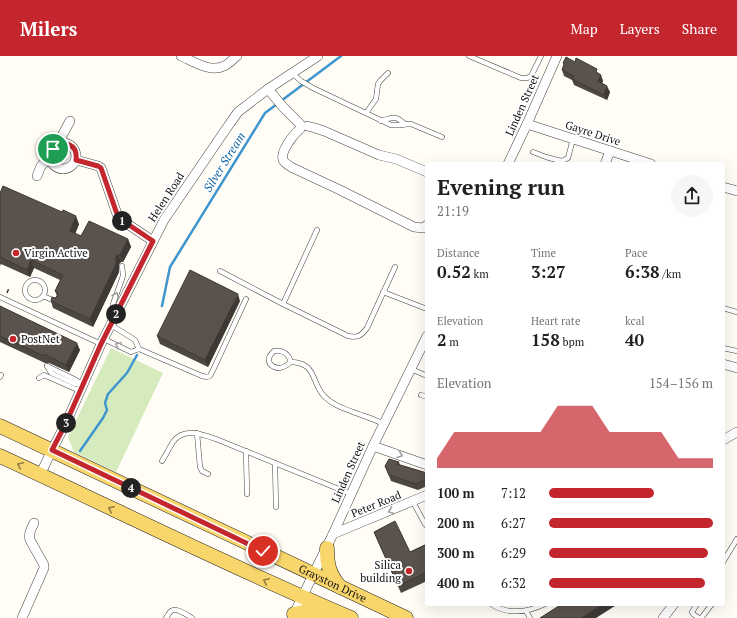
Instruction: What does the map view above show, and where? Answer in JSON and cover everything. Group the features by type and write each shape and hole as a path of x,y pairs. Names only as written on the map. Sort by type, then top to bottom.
{"main road":[{"name":"Grayston Drive","path":"0,426 406,618"},
{"name":"Grayston Drive","path":"0,456 154,529 302,597 352,618"},
{"path":"327,548 329,569 333,578 340,587"},
{"path":"293,616 304,612 313,611 326,613 336,618"}],"street":[{"path":"181,56 212,68 223,66 237,56"},
{"name":"Helen Road","path":"40,475 66,423 103,341 164,220 238,112 268,89 318,56"},
{"name":"Linden Street","path":"509,162 557,56"},
{"path":"268,89 303,127 315,128 324,131 379,156 396,159 425,171"},
{"path":"37,176 40,166 50,157 53,149 57,145 70,121"},
{"name":"Gayre Drive","path":"527,124 645,162"},
{"path":"303,127 294,135 283,155 284,160 289,166 414,228 423,228 425,226"},
{"path":"50,157 53,164 59,169 70,168 73,166 76,156 75,150 72,146 67,144 57,145"},
{"path":"606,162 610,151"},
{"path":"76,160 101,168 120,219 153,241"},
{"path":"725,188 737,191"},
{"name":"Linden Street","path":"293,616 327,548 373,446 425,340"},
{"path":"725,365 737,368"},
{"path":"725,439 737,432"},
{"path":"373,446 425,464"},
{"name":"Peter Road","path":"333,534 425,498"},
{"path":"22,618 44,568 44,565 29,537 34,523"},
{"path":"663,618 672,606"}],"lane":[{"path":"469,56 521,78 526,78 531,76 541,56"},
{"path":"292,73 301,81 313,88 381,121 396,126 411,124 442,137"},
{"path":"366,113 376,100 378,84 388,73"},
{"path":"381,121 397,117 405,124"},
{"path":"533,152 562,161 568,158 573,139"},
{"path":"283,304 317,230"},
{"path":"122,266 122,279 113,304 111,325 135,340 139,349 199,376 210,376 246,299"},
{"path":"220,271 283,304 348,336 353,337 360,336 367,328 395,267"},
{"path":"37,280 43,283 45,290 43,296 38,300 31,300 26,295 24,289 28,282 37,280"},
{"path":"383,292 425,308"},
{"path":"43,296 57,302"},
{"path":"0,297 27,310 132,352 139,349"},
{"path":"27,310 31,300"},
{"path":"725,309 737,312"},
{"path":"725,348 737,351"},
{"path":"291,362 289,356 280,351 274,351 268,359 270,364 278,369 285,367 291,362 303,364 309,368 318,388 334,404 384,424"},
{"path":"46,366 76,380 81,388"},
{"path":"411,369 425,375"},
{"path":"39,378 44,375 81,388"},
{"path":"421,395 425,396"},
{"path":"197,433 200,467 202,471 208,474"},
{"path":"162,461 177,437 185,434 197,433 206,435 351,494"},
{"path":"246,451 247,494"},
{"path":"275,463 276,507"},
{"path":"413,502 425,524"},
{"path":"725,559 737,538"},
{"path":"494,606 504,610 526,611 540,606"},
{"path":"696,606 692,612 700,618 710,606"},
{"path":"166,618 169,612 173,610 192,618"},
{"path":"526,611 530,618"}],"green space":[{"path":"111,348 163,373 116,472 74,452 68,437"}],"building":[{"path":"566,57 575,62 576,58 597,69 596,72 601,75 598,81 607,86 604,95 572,79 574,76 562,70"},
{"path":"3,186 62,212 63,210 76,216 70,231 81,236 89,221 128,239 120,255 116,256 116,264 90,319 51,301 52,297 55,298 57,296 58,293 55,291 63,275 31,260 27,270 0,257 0,193"},
{"path":"190,270 238,294 205,360 157,336"},
{"path":"0,306 77,343 66,365 0,336"},
{"path":"389,459 399,462 397,464 425,472 425,480 416,484 389,475 385,466"},
{"name":"Silica building","path":"395,521 410,552 425,545 425,573 398,586 374,532"},
{"path":"559,606 600,606 581,618 540,618"}],"waterway":[{"name":"Silver Stream","path":"281,101 341,56"},
{"name":"Silver Stream","path":"162,306 170,267 265,113 277,104"},
{"name":"Silver Stream","path":"80,451 107,410 105,403 108,394 127,373 137,355"}],"place":[{"name":"Virgin Active","path":"16,253"},
{"name":"PostNet","path":"13,339"},
{"name":"Silica building","path":"409,571"}],"route":[{"path":"53,149 57,145 67,144 72,146 75,150 76,160 101,168 120,219 153,241 101,344 66,423 52,450 263,551"}]}
